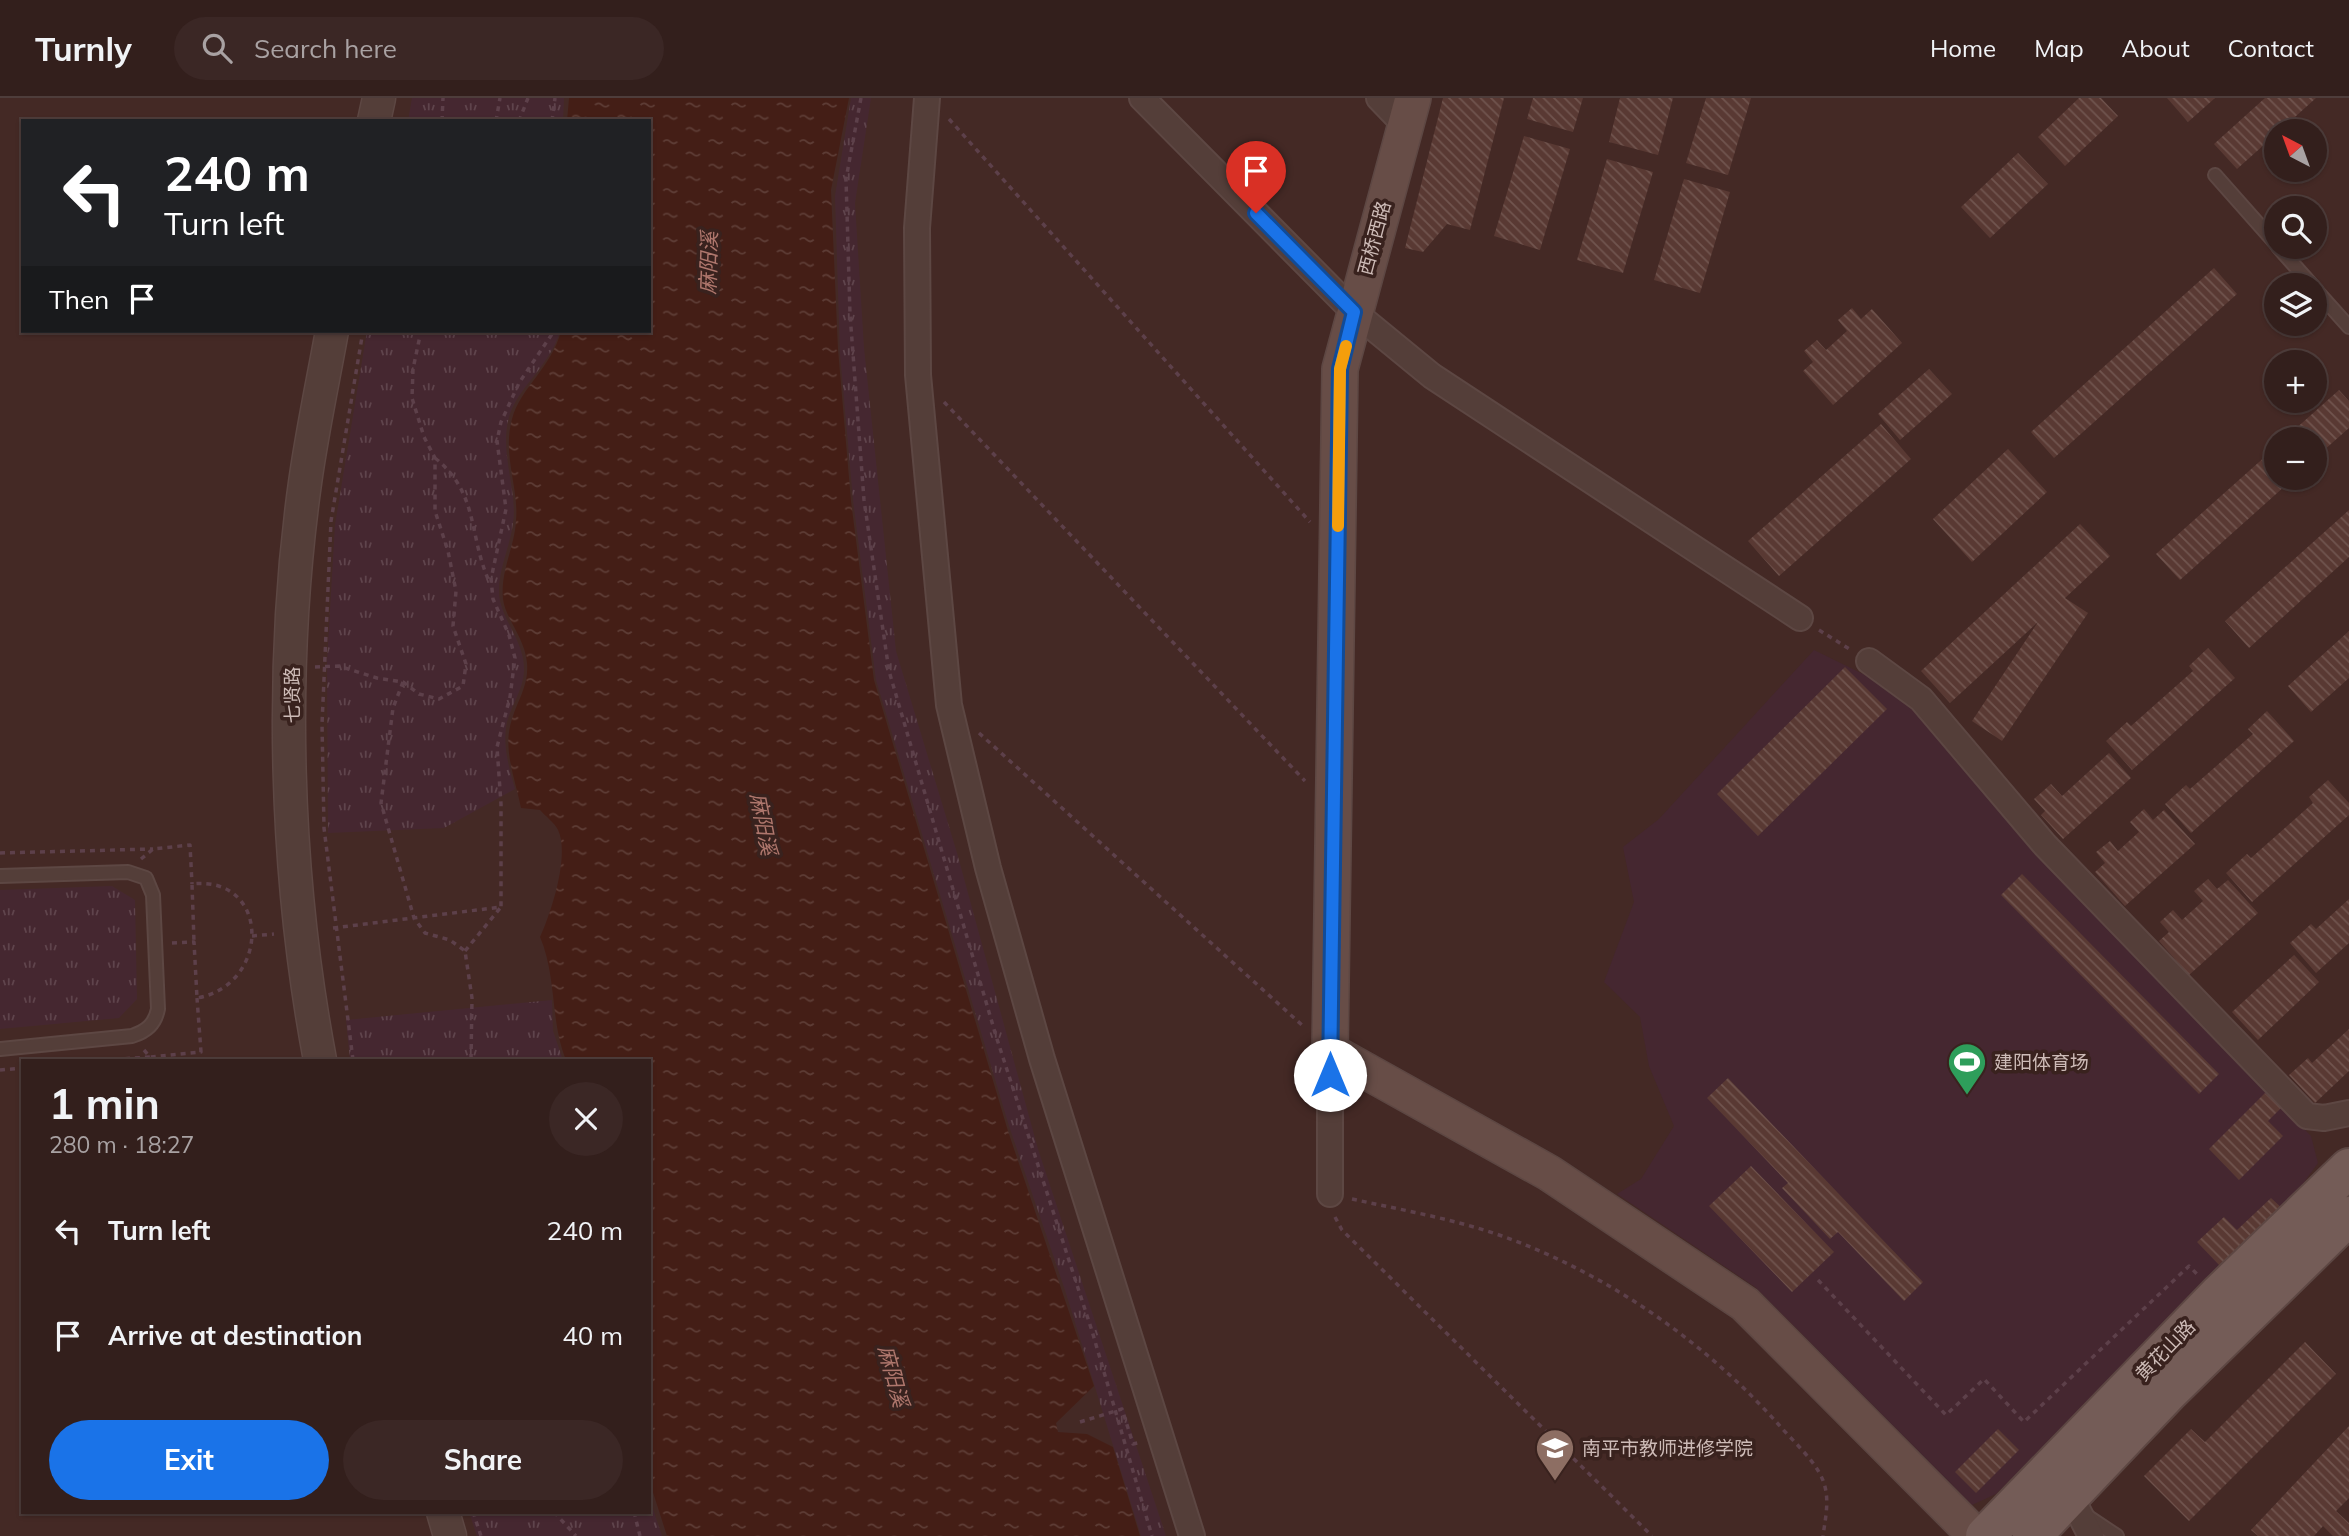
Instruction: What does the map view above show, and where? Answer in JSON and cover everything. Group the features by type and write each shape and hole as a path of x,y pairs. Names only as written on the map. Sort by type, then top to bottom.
{"main road":[{"name":"西桥西路","path":"1330,1051 1340,369 1409,111"},
{"path":"1330,1051 1549,1173 1745,1304 1976,1536"},
{"name":"黄花山路","path":"1985,1536 2218,1295 2349,1168"},
{"name":"黄花山路","path":"2032,1536 2075,1503 2168,1393 2349,1216"}],"street":[{"path":"374,119 379,98"},
{"path":"927,98 917,228 918,375 949,705 988,869 1042,1059 1192,1536"},
{"path":"1142,98 1354,312 1432,376 1800,618"},
{"path":"1379,98 1409,111"},
{"name":"七贤路","path":"320,1059 296,897 292,820 292,666 294,589 305,481 332,333"},
{"path":"1869,661 1921,699 2053,855 2308,1116 2325,1118 2349,1114"},
{"path":"1330,1051 1330,1194"},
{"path":"2075,1503 2091,1536"},
{"path":"444,1514 450,1536"}],"lane":[{"path":"2215,175 2264,231"},
{"path":"2289,259 2301,273"},
{"path":"2327,302 2349,327"},
{"path":"0,876 128,872 142,875 150,883 156,944 156,1020 149,1028 132,1036 0,1049"},
{"path":"2075,1503 2117,1536"}],"path":[{"path":"442,119 443,98"},
{"path":"496,119 500,98"},
{"path":"520,119 528,98"},
{"path":"552,119 555,98"},
{"path":"948,119 1338,552"},
{"path":"354,1059 324,828 324,667 331,521 363,333"},
{"path":"421,333 413,369 412,398 424,437 435,457 451,470 464,491 474,517 481,564 492,586 515,658 510,696 497,747 501,804 501,907 465,951"},
{"path":"492,586 506,509 496,441 501,422 519,383 553,333"},
{"path":"918,375 1334,811"},
{"path":"292,666 339,666 377,678 403,682 419,694 439,699 463,686 466,664 453,626 456,592 448,551 435,511 435,457"},
{"path":"1800,618 1869,661"},
{"path":"403,682 393,708 381,803 414,918 425,933 450,940 465,951 472,998 471,1059"},
{"path":"949,705 1330,1051"},
{"path":"0,853 153,849 190,845 201,1052 116,1059"},
{"path":"128,872 153,849"},
{"path":"192,884 216,886 234,894 250,914 252,926 249,957 236,980 213,995 198,998"},
{"path":"335,928 501,907"},
{"path":"156,944 194,942"},
{"path":"132,1036 150,1056"},
{"path":"0,1070 21,1068"},
{"path":"1652,1536 1342,1230 1332,1212 1330,1194 1502,1236 1624,1295 1673,1327 1753,1396 1820,1473 1828,1497 1823,1536"},
{"path":"1818,1280 1946,1415 1984,1379 2024,1422 2189,1266 2218,1295"},
{"path":"1080,1422 1122,1409 1133,1444"},
{"path":"474,1514 481,1536"},
{"path":"556,1514 576,1536"},
{"path":"634,1514 640,1536"}],"green space":[{"path":"412,98 564,98 563,119 408,119"},
{"path":"851,98 871,98 855,203 864,348 896,651 957,853 1038,1149 1166,1536 1141,1536 1065,1290 1009,1126 876,680 853,500 840,354 835,196"},
{"path":"367,333 559,333 549,355 513,406 507,431 507,458 514,511 499,591 503,610 524,661 522,684 509,715 505,739 515,789 444,828 328,833 327,661 335,525"},
{"name":"建阳体育场","path":"1814,650 1904,694 2035,853 2311,1136 2318,1163 2284,1210 1996,1494 1972,1505 1755,1287 1617,1194 1641,1179 1674,1126 1649,1066 1640,1017 1604,982 1634,902 1623,847 1659,819"},
{"path":"112,886 135,900 137,999 119,1018 0,1029 0,890"},
{"path":"552,1000 553,1031 563,1059 350,1059 346,1020"},
{"path":"651,1503 662,1536 477,1536 470,1514 651,1514"}],"water":[{"name":"麻阳溪","path":"569,98 849,98 831,190 838,349 851,501 874,680 1008,1131 1094,1386 1056,1423 1058,1432 1087,1434 1113,1447 1140,1536 667,1536 651,1486 651,1059 566,1059 558,1030 549,968 540,937 558,884 561,841 557,827 540,810 521,808 508,741 527,671 523,645 507,614 503,599 504,579 516,520 509,445 512,419 522,397 551,356 560,333 651,333 651,119 567,119"}],"building":[{"path":"1443,98 1504,98 1470,230 1447,224 1423,252 1405,248"},
{"path":"1533,98 1583,98 1573,132 1527,119"},
{"path":"1620,98 1673,98 1658,155 1609,142"},
{"path":"1706,98 1751,98 1728,175 1686,163"},
{"path":"2079,98 2101,98 2118,116 2065,166 2038,137"},
{"path":"2167,98 2215,98 2188,122"},
{"path":"2265,98 2316,98 2293,119 2264,119 2264,145 2237,169 2214,144"},
{"path":"1524,136 1570,149 1540,250 1494,236"},
{"path":"2018,153 2048,184 1990,238 1961,207"},
{"path":"1607,159 1653,172 1623,273 1577,260"},
{"path":"1684,179 1730,192 1700,293 1654,280"},
{"path":"2214,268 2237,294 2054,458 2031,432"},
{"path":"1852,308 1861,319 1872,309 1902,343 1833,405 1803,371 1813,362 1804,351 1817,340 1826,350 1847,331 1838,320"},
{"path":"1929,369 1952,394 1900,440 1878,414"},
{"path":"2339,390 2349,401 2349,428 2327,447 2327,427 2297,427 2313,413 2327,413 2327,401"},
{"path":"1881,424 1911,459 1779,576 1748,541"},
{"path":"2008,449 2047,492 1972,562 1933,519"},
{"path":"2264,458 2264,490 2281,490 2180,580 2156,554"},
{"path":"2349,510 2349,557 2249,648 2225,621"},
{"path":"2080,524 2110,556 2065,598 2088,613 2002,741 1972,721 2038,622 1950,703 1921,671"},
{"path":"2349,631 2349,678 2311,712 2288,686"},
{"path":"2208,648 2235,678 2132,770 2106,741 2127,722 2131,726 2193,671 2189,666"},
{"path":"1845,667 1887,709 1758,836 1717,794"},
{"path":"2267,711 2294,741 2191,833 2165,804 2186,785 2190,789 2253,734 2248,729"},
{"path":"2109,753 2131,778 2063,839 2041,815 2045,811 2034,799 2051,784 2062,796"},
{"path":"2328,780 2349,803 2349,815 2252,902 2226,873 2247,854 2251,858 2313,803 2309,797"},
{"path":"2144,809 2153,820 2164,810 2195,844 2125,906 2095,872 2105,863 2096,852 2110,841 2118,851 2139,832 2130,822"},
{"path":"2022,874 2219,1074 2199,1094 2001,895"},
{"path":"2208,879 2217,889 2228,880 2258,913 2189,975 2159,941 2169,932 2160,922 2173,910 2182,920 2203,901 2194,891"},
{"path":"2349,899 2349,943 2316,973 2290,943 2311,924 2316,929"},
{"path":"2294,955 2319,982 2258,1040 2232,1012"},
{"path":"2349,1029 2349,1071 2315,1103 2289,1075 2308,1058 2312,1063"},
{"path":"1728,1078 1923,1282 1904,1301 1838,1232 1830,1239 1782,1188 1788,1183 1707,1098"},
{"path":"2265,1093 2281,1108 2268,1121 2283,1136 2239,1180 2209,1149"},
{"path":"1751,1166 1834,1252 1792,1292 1709,1206"},
{"path":"2271,1198 2284,1210 2223,1269 2197,1242 2224,1217 2237,1230"},
{"path":"2305,1342 2336,1374 2189,1521 2144,1476 2191,1429 2205,1442"},
{"path":"2349,1426 2349,1498 2336,1511 2349,1523 2349,1536 2333,1536 2323,1526 2314,1536 2258,1536 2251,1530"},
{"path":"1998,1429 2019,1450 1976,1493 1955,1472"}],"slow traffic":[{"path":"1338,526 1340,369 1346,346"}],"place":[{"name":"建阳体育场","path":"1967,1096"},
{"name":"南平市教师进修学院","path":"1555,1482"}],"route":[{"path":"1256,213 1354,312 1340,369 1330,1075"}]}
